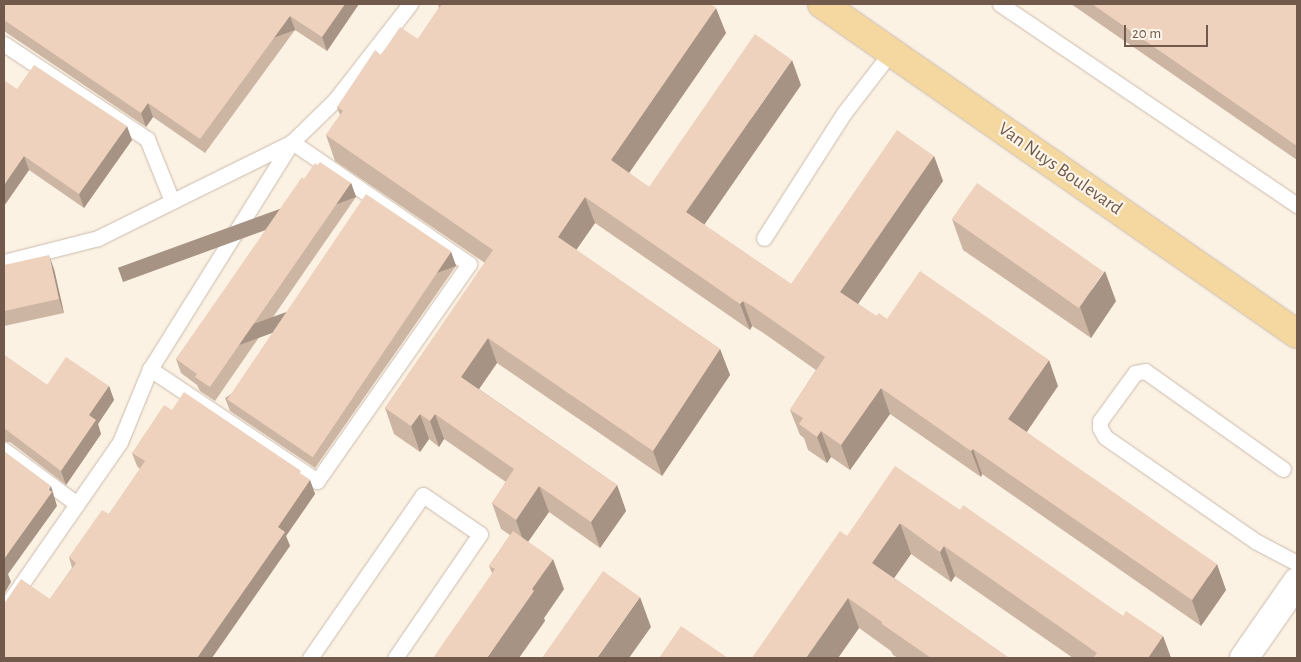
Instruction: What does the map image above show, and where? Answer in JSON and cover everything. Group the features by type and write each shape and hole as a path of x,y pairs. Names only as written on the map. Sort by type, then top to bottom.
{"main road":[{"name":"Van Nuys Boulevard","path":"822,4 1297,334"}],"street":[{"path":"1244,658 1297,582"}],"lane":[{"path":"4,609 120,442 150,369 292,142 335,100 410,4"},
{"path":"1000,4 1297,205"},
{"path":"4,44 147,139 172,201"},
{"path":"764,238 844,113 891,52"},
{"path":"150,369 317,481 469,264 292,142"},
{"path":"4,262 98,238 292,142"},
{"path":"358,211 369,195"},
{"path":"1283,469 1146,371 1135,372 1100,420 1100,428 1105,437 1255,541 1297,563"},
{"path":"217,414 228,398"},
{"path":"4,450 78,504"},
{"path":"310,658 423,495 480,534 394,658"}],"building":[{"path":"4,4 345,4 322,37 290,16 200,139 148,103 141,113 4,20"},
{"path":"442,4 711,4 716,8 611,160 649,187 755,34 792,60 686,212 791,284 897,130 934,156 840,292 876,316 879,313 887,319 920,271 1049,360 1008,419 1217,564 1192,600 881,388 841,445 821,431 817,437 799,424 803,418 790,410 825,357 752,306 743,301 740,304 585,197 558,237 720,349 653,451 488,338 461,377 617,485 591,522 539,486 516,520 492,503 514,469 435,414 430,421 420,414 411,426 385,408 493,250 326,135 343,111 337,107 375,50 381,55 400,27 418,39"},
{"path":"1092,4 1297,4 1297,146"},
{"path":"34,65 127,126 79,194 24,156 4,185 4,80 17,89"},
{"path":"320,162 351,183 210,387 195,377 197,374 176,359 302,177 304,179 315,163 317,165"},
{"path":"977,183 1104,272 1079,308 952,219"},
{"path":"366,194 451,252 313,457 227,400"},
{"path":"49,255 59,299 4,311 4,265"},
{"path":"4,355 47,385 66,357 109,386 89,415 96,420 61,471 4,428"},
{"path":"184,392 301,471 300,473 310,480 278,527 285,532 197,658 4,658 4,602 21,579 50,599 76,563 69,557 102,510 109,514 145,461 132,453 164,405 172,410"},
{"path":"4,451 51,486 48,489 52,492 4,559"},
{"path":"895,466 960,510 963,505 1123,616 1126,611 1163,636 1148,658 1093,658 1097,653 944,546 940,552 900,523 872,563 1009,658 931,658 848,598 806,658 752,658 840,531 847,536"},
{"path":"513,531 553,559 532,589 534,591 487,658 433,658 495,569 489,566"},
{"path":"603,571 640,597 597,658 542,658"},
{"path":"681,626 728,658 659,658"}]}
